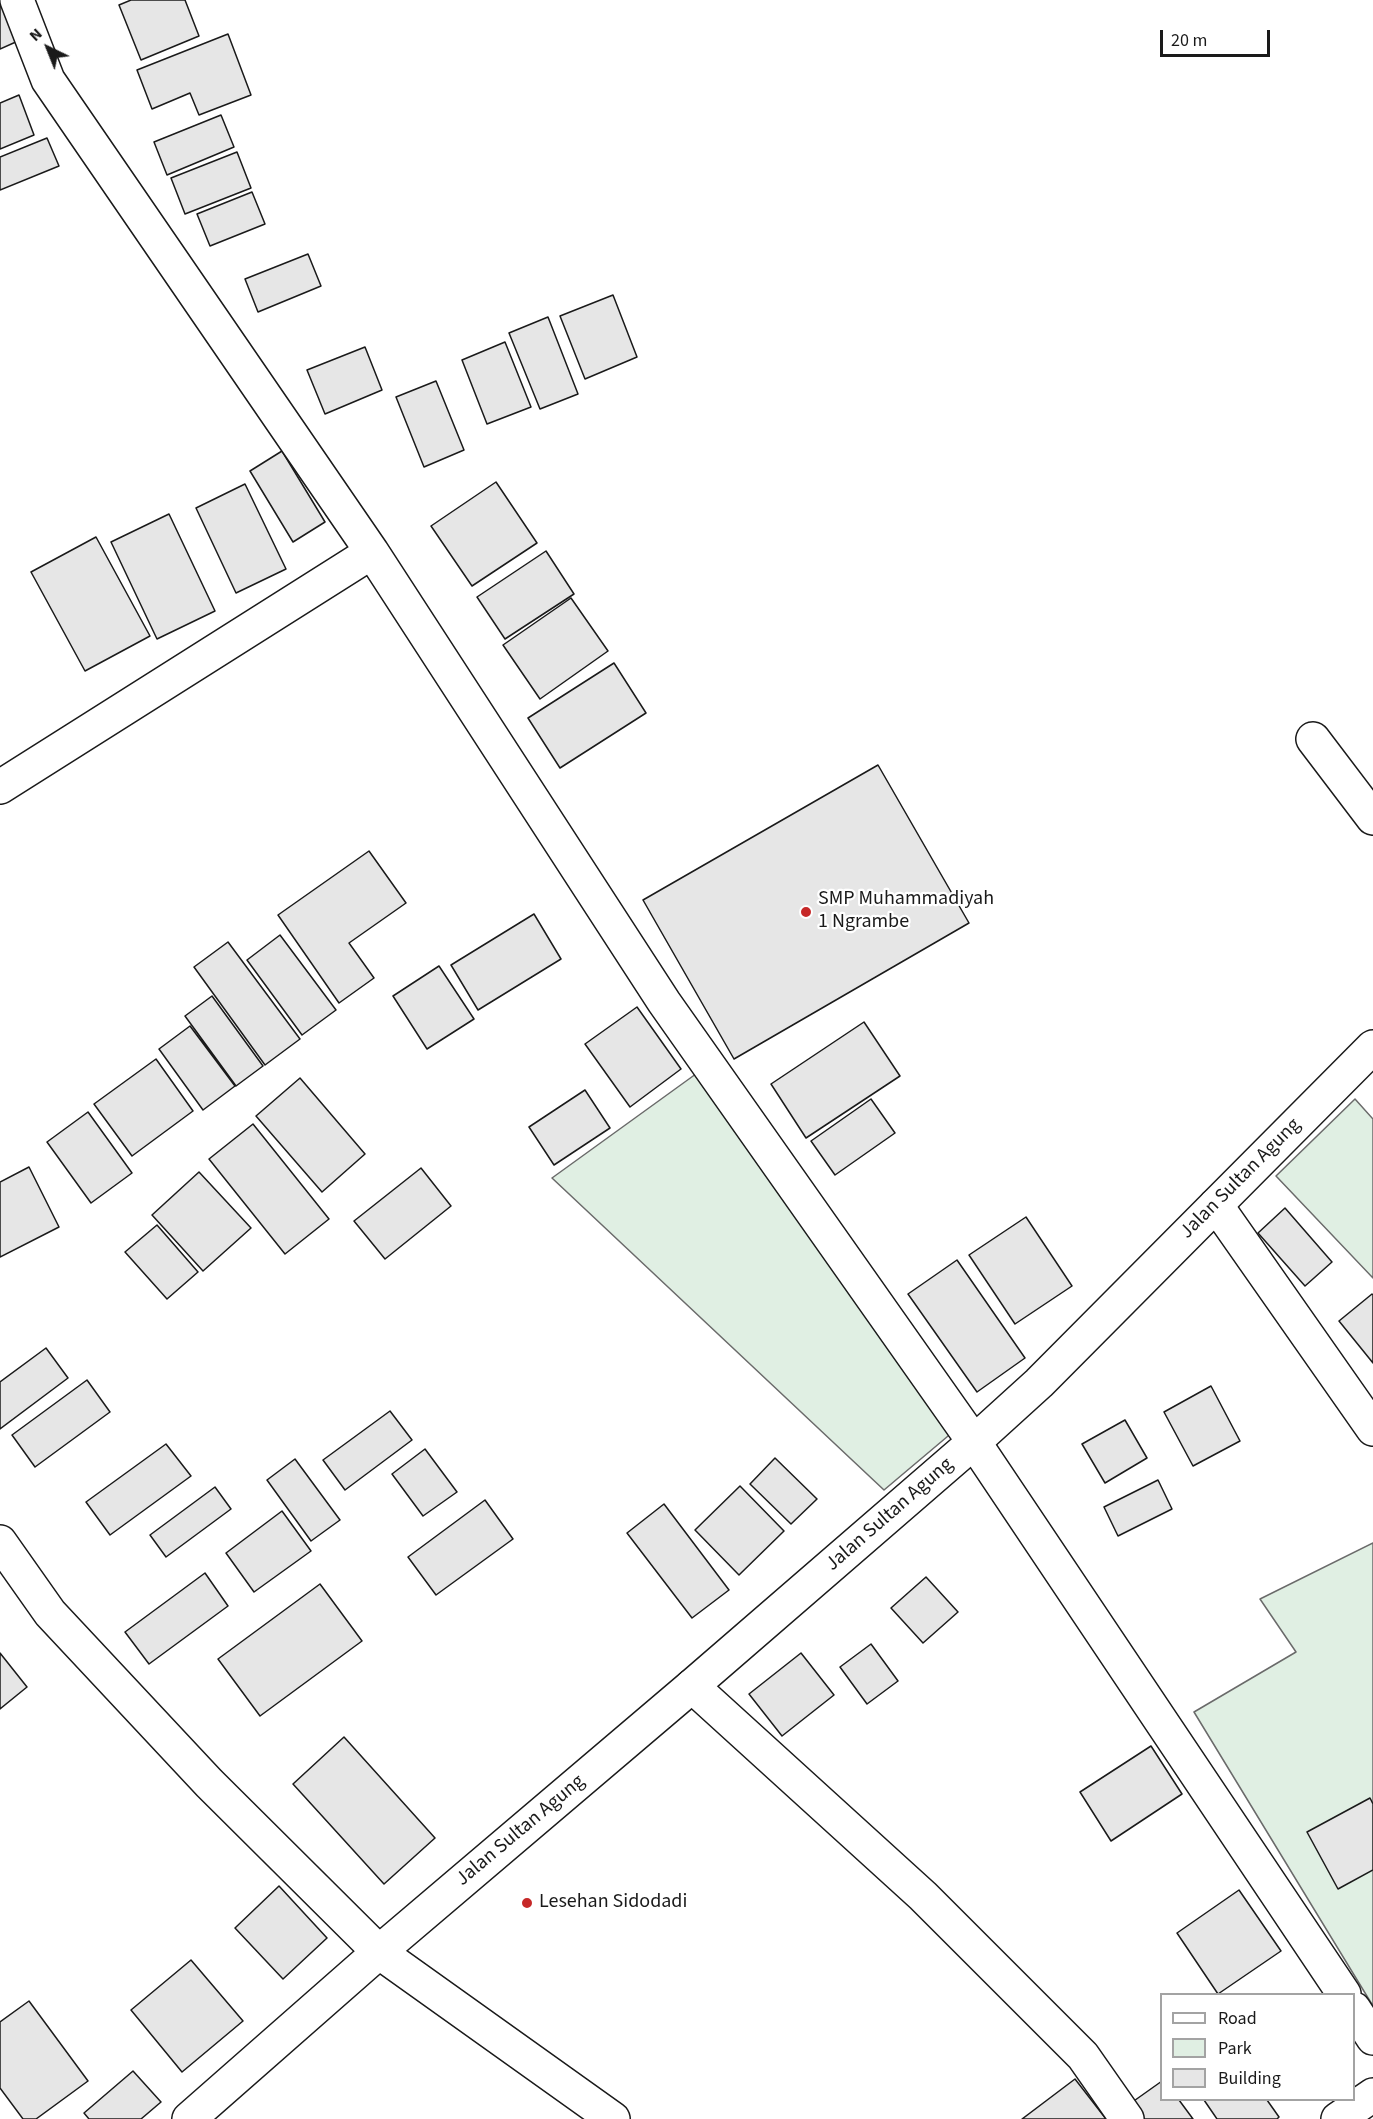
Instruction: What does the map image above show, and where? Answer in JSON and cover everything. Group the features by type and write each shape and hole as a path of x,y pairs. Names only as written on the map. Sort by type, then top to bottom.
{"street":[{"path":"17,0 48,80 372,552 664,1002 974,1442 1343,1993"},
{"path":"0,787 372,552"},
{"path":"1313,739 1373,818"},
{"name":"Jalan Sultan Agung","path":"189,2119 379,1952 974,1442 1039,1383 1373,1047"},
{"path":"1215,1205 1373,1429"},
{"path":"0,1542 50,1613 209,1784 379,1952 613,2119"},
{"path":"692,1686 932,1904 1083,2056 1127,2119"},
{"path":"1355,2012 1373,2038"},
{"path":"1338,2119 1373,2095"}],"green space":[{"path":"700,1071 954,1431 884,1490 552,1178"},
{"path":"1355,1099 1373,1119 1373,1278 1276,1176"},
{"path":"1373,1543 1373,2006 1194,1712 1296,1652 1260,1599"}],"building":[{"path":"131,0 185,0 199,36 141,60 119,5"},
{"path":"3,6 18,41 0,49 0,7"},
{"path":"228,34 251,95 199,115 190,93 152,109 137,70"},
{"path":"19,95 34,135 0,149 0,103"},
{"path":"221,115 234,147 167,175 154,142"},
{"path":"47,138 59,166 0,190 0,157"},
{"path":"237,152 251,188 185,214 171,178"},
{"path":"252,192 265,224 210,246 197,214"},
{"path":"308,254 321,286 258,312 245,279"},
{"path":"613,295 637,357 585,379 560,316"},
{"path":"548,317 578,394 540,409 509,333"},
{"path":"505,342 531,407 487,424 462,360"},
{"path":"365,347 382,390 325,414 307,370"},
{"path":"436,381 464,450 424,467 396,397"},
{"path":"282,451 325,522 293,542 250,471"},
{"path":"496,482 537,543 472,586 431,526"},
{"path":"245,484 286,569 236,593 196,508"},
{"path":"169,514 215,611 157,639 111,542"},
{"path":"96,537 150,636 85,671 31,572"},
{"path":"546,551 574,594 505,639 477,597"},
{"path":"571,598 608,651 540,699 503,645"},
{"path":"614,663 646,713 560,768 528,718"},
{"name":"SMP Muhammadiyah 1 Ngrambe","path":"878,765 969,923 734,1059 643,900"},
{"path":"369,851 406,903 349,943 374,978 339,1003 278,915"},
{"path":"534,914 561,959 478,1010 451,965"},
{"path":"280,935 336,1010 302,1035 247,960"},
{"path":"228,942 300,1039 265,1065 194,967"},
{"path":"439,966 474,1019 427,1049 393,996"},
{"path":"212,996 263,1066 236,1086 185,1016"},
{"path":"637,1007 681,1069 630,1107 585,1044"},
{"path":"864,1022 900,1076 806,1138 771,1084"},
{"path":"190,1026 235,1086 203,1110 159,1049"},
{"path":"156,1059 193,1111 132,1156 94,1104"},
{"path":"300,1078 365,1154 322,1192 256,1116"},
{"path":"585,1090 610,1128 554,1165 529,1127"},
{"path":"871,1099 895,1133 835,1175 811,1141"},
{"path":"88,1112 132,1173 91,1203 47,1142"},
{"path":"253,1124 329,1219 285,1254 209,1159"},
{"path":"29,1167 59,1227 0,1257 0,1182"},
{"path":"421,1168 451,1206 385,1259 354,1221"},
{"path":"199,1172 251,1228 203,1271 152,1215"},
{"path":"1285,1208 1332,1262 1305,1286 1258,1233"},
{"path":"1026,1217 1072,1286 1015,1324 969,1255"},
{"path":"157,1225 198,1272 167,1299 125,1252"},
{"path":"957,1260 1025,1358 977,1392 908,1294"},
{"path":"1373,1295 1373,1363 1339,1321"},
{"path":"46,1348 68,1378 0,1429 0,1382"},
{"path":"87,1380 110,1412 35,1467 12,1435"},
{"path":"1211,1386 1240,1441 1193,1466 1164,1412"},
{"path":"390,1411 412,1440 345,1490 323,1460"},
{"path":"1125,1420 1147,1458 1105,1483 1082,1444"},
{"path":"166,1444 191,1476 110,1535 86,1502"},
{"path":"425,1449 457,1492 423,1516 392,1474"},
{"path":"775,1458 817,1499 791,1524 750,1484"},
{"path":"295,1459 340,1520 311,1541 267,1480"},
{"path":"1158,1480 1172,1509 1118,1536 1104,1507"},
{"path":"740,1486 784,1531 739,1575 695,1530"},
{"path":"215,1487 231,1509 166,1557 150,1535"},
{"path":"485,1500 513,1539 436,1595 408,1557"},
{"path":"664,1504 729,1590 692,1618 627,1533"},
{"path":"282,1511 311,1551 254,1592 226,1553"},
{"path":"205,1573 228,1606 149,1664 125,1632"},
{"path":"926,1577 958,1612 923,1643 891,1608"},
{"path":"320,1584 362,1641 260,1716 218,1659"},
{"path":"871,1644 898,1681 867,1704 840,1667"},
{"path":"0,1653 27,1687 0,1709"},
{"path":"801,1653 834,1695 782,1736 749,1694"},
{"path":"344,1737 435,1838 384,1884 293,1784"},
{"path":"1151,1746 1182,1794 1111,1841 1080,1792"},
{"path":"1370,1798 1373,1804 1373,1870 1338,1889 1307,1832"},
{"path":"279,1886 327,1938 283,1979 235,1928"},
{"path":"1239,1890 1281,1951 1217,1993 1177,1933"},
{"path":"191,1960 243,2021 182,2072 131,2010"},
{"path":"29,2001 88,2081 36,2119 23,2119 0,2088 0,2022"},
{"path":"133,2071 161,2102 141,2119 89,2119 84,2113"},
{"path":"1075,2079 1106,2119 1022,2119"},
{"path":"1160,2082 1160,2101 1180,2101 1193,2119 1142,2119 1131,2103"},
{"path":"1205,2101 1268,2101 1279,2117 1277,2119 1217,2119"}],"place":[{"name":"SMP Muhammadiyah 1 Ngrambe","path":"806,912"},
{"name":"Lesehan Sidodadi","path":"527,1903"}]}
